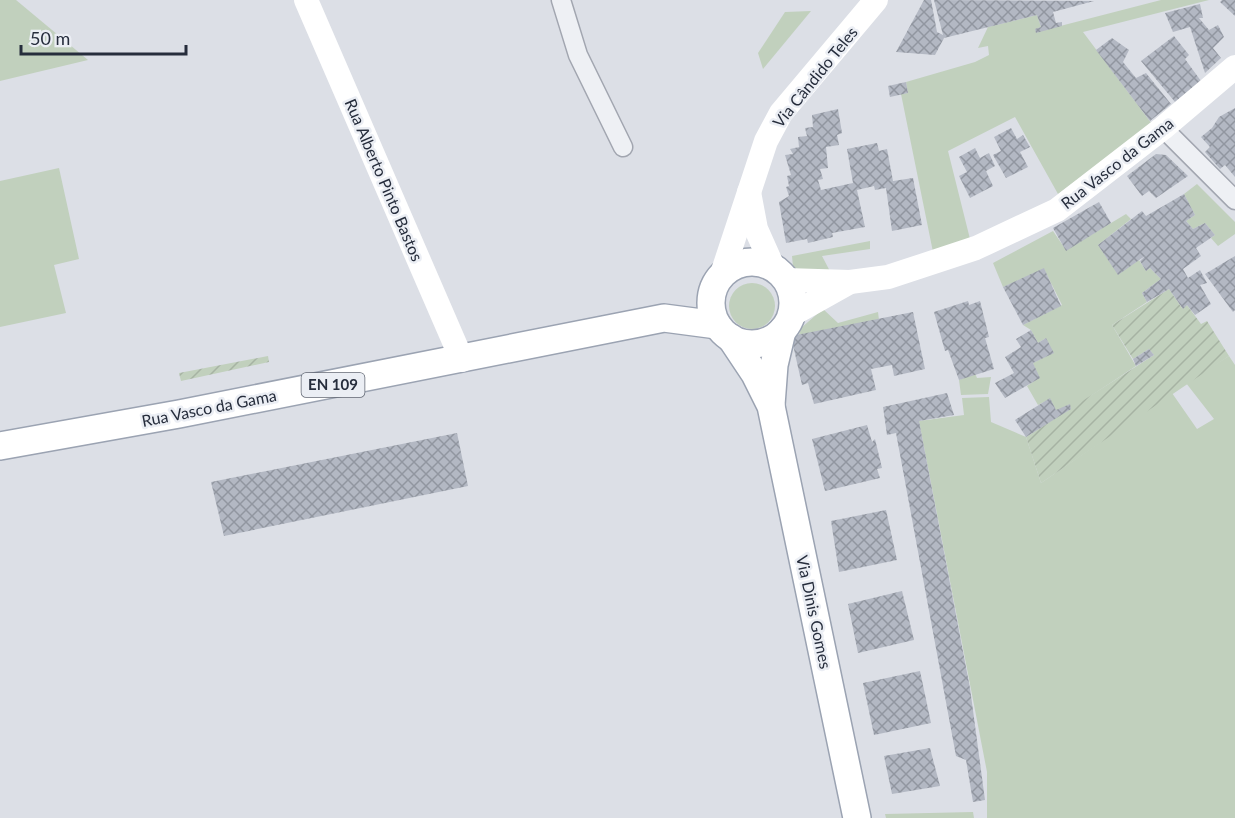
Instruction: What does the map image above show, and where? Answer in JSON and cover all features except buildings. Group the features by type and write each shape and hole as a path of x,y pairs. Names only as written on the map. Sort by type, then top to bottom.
{"main road":[{"name":"Rua Alberto Pinto Bastos","path":"306,0 462,360"},
{"name":"Via Cândido Teles","path":"717,282 766,141 782,113 876,0"},
{"name":"Rua Vasco da Gama","path":"780,273 850,282 888,277 976,248 1057,210 1163,128 1235,67"},
{"path":"749,192 756,229 792,291 786,323"},
{"name":"EN 109","path":"717,282 733,266 746,262 760,262 780,273"},
{"name":"Rua Vasco da Gama","path":"0,446 462,360 664,318 717,282"},
{"path":"717,282 710,302 724,332"},
{"name":"Rua Vasco da Gama","path":"786,323 850,282"},
{"name":"Rua Vasco da Gama","path":"664,318 724,332"},
{"name":"EN 109","path":"724,332 743,343 757,344 771,339 786,323"},
{"name":"Via Dinis Gomes","path":"771,406 774,365 786,323"},
{"name":"Via Dinis Gomes","path":"724,332 755,374 771,406 857,818"}],"street":[{"path":"561,0 579,55 623,147"},
{"path":"1163,128 1235,200"}],"green space":[{"path":"0,0 16,0 88,60 0,81"},
{"path":"1161,0 1209,0 1083,32 1152,124 1058,194 1015,117 948,151 970,239 933,252 901,94 908,93 906,82 975,62 989,55 988,46 978,48 988,27 1037,15 1041,27 1036,29 1037,32"},
{"path":"811,11 763,69 758,53 785,12"},
{"path":"59,168 79,259 54,265 66,313 0,327 0,181"},
{"path":"1197,184 1235,222 1235,234 1218,246 1211,238 1215,235 1205,223 1193,229 1186,221 1195,215 1184,194"},
{"path":"1126,214 1131,219 1098,245 1118,274 1139,260 1146,271 1150,268 1161,279 1142,293 1147,302 1112,325 1136,366 1071,409 1056,410 1050,399 1038,405 1027,386 1039,378 1033,363 1053,353 1046,338 1038,343 1031,330 1023,325 1062,305 1044,269 1003,287 993,263 1053,231 1066,250"},
{"path":"870,241 870,249 822,256 833,277 806,273 793,267 792,256"},
{"path":"752,283 768,290 775,306 768,322 752,329 736,322 729,306 736,290"},
{"path":"1169,289 1182,308 1187,305 1201,324 1207,321 1229,356 1041,483 1026,437 1154,355 1149,349 1133,359 1112,325"},
{"path":"823,309 838,323 878,312 879,320 799,335 801,328"},
{"path":"268,356 269,362 181,381 179,373"},
{"path":"1229,356 1235,365 1235,818 987,818 987,772 919,421 964,415 962,398 989,397 991,422 1026,437 1041,483 1172,393 1197,429 1214,419 1186,383"},
{"path":"975,373 977,378 991,377 988,394 961,395 959,380"},
{"path":"973,812 974,818 886,818 885,814"}]}
